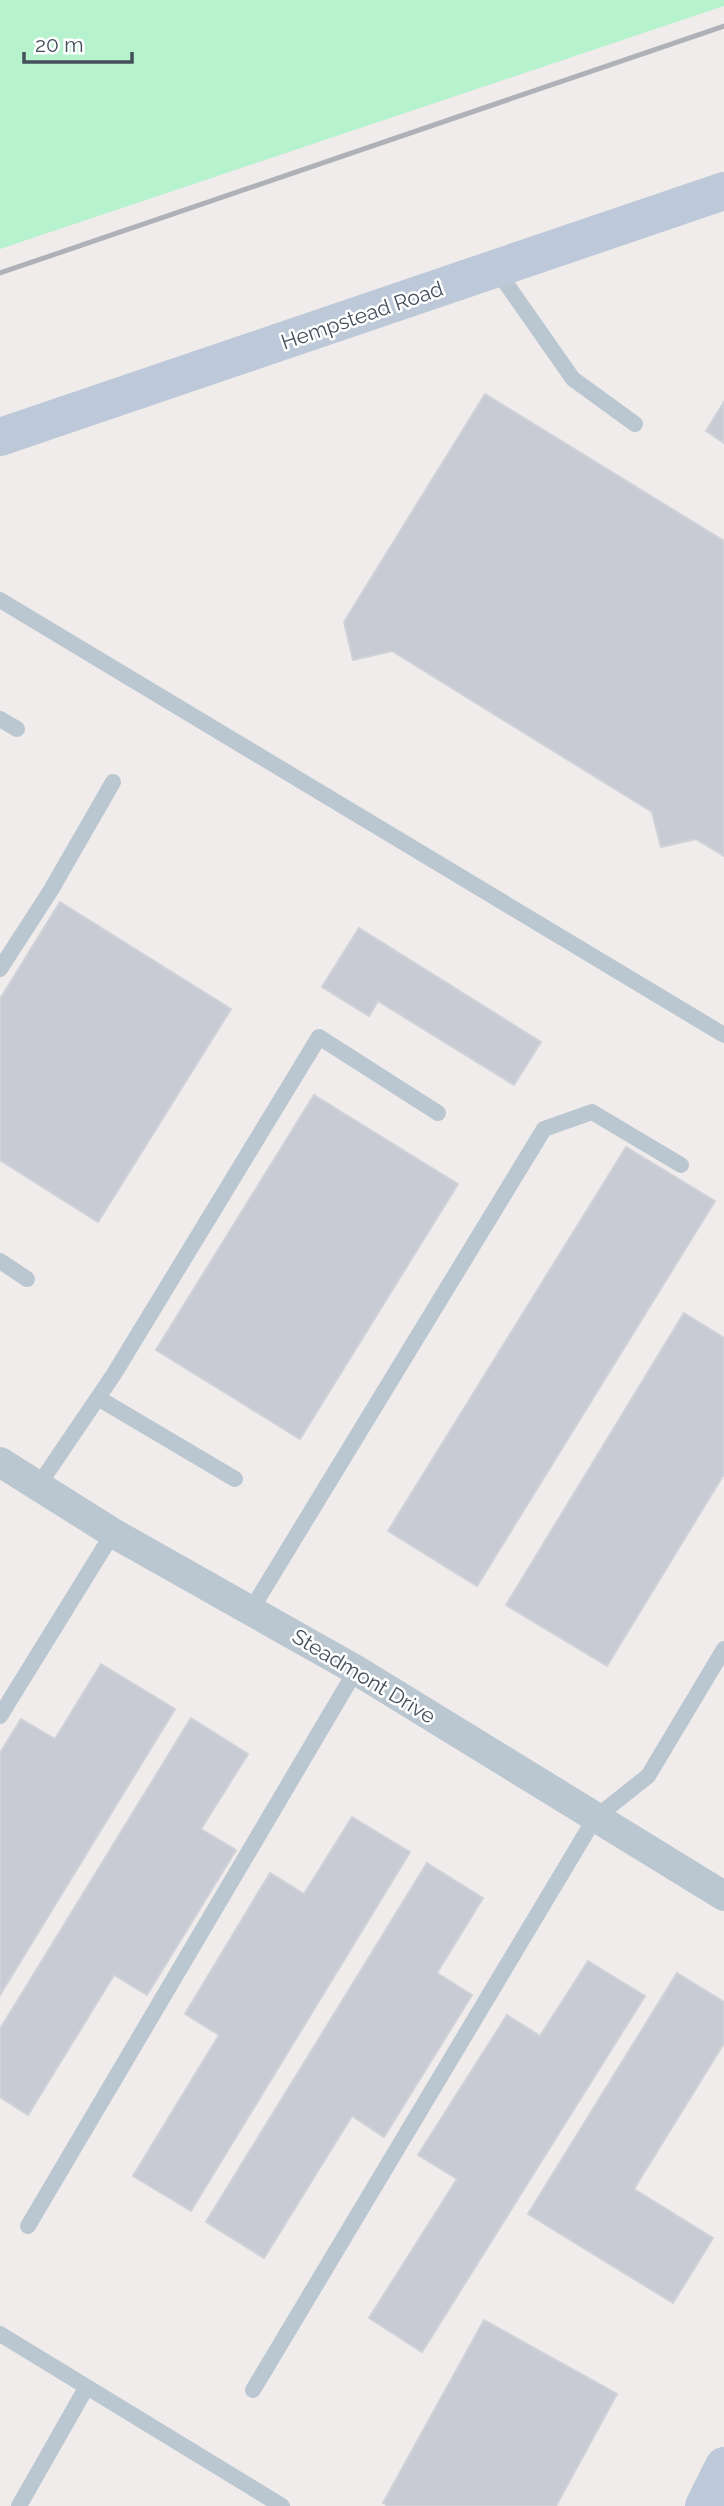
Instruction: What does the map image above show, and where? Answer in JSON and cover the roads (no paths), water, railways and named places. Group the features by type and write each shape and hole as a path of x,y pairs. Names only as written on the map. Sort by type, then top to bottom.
{"main road":[{"name":"Hempstead Road","path":"0,437 724,191"},
{"path":"704,2506 724,2466"}],"street":[{"name":"Steadmont Drive","path":"0,1462 113,1532 356,1670 724,1896"}],"lane":[{"path":"496,270 573,379 635,424"},
{"path":"0,600 724,1035"},
{"path":"0,719 17,729"},
{"path":"0,969 51,890 113,782"},
{"path":"38,1486 98,1398 319,1037 438,1113"},
{"path":"251,1611 544,1129 592,1112 681,1165"},
{"path":"0,1261 27,1279"},
{"path":"98,1398 235,1479"},
{"path":"0,1717 113,1532"},
{"path":"253,2390 595,1818 648,1776 724,1649"},
{"path":"28,2226 356,1670"},
{"path":"0,2334 282,2506"},
{"path":"19,2506 86,2388"}],"railway":[{"path":"0,273 724,26"}]}
